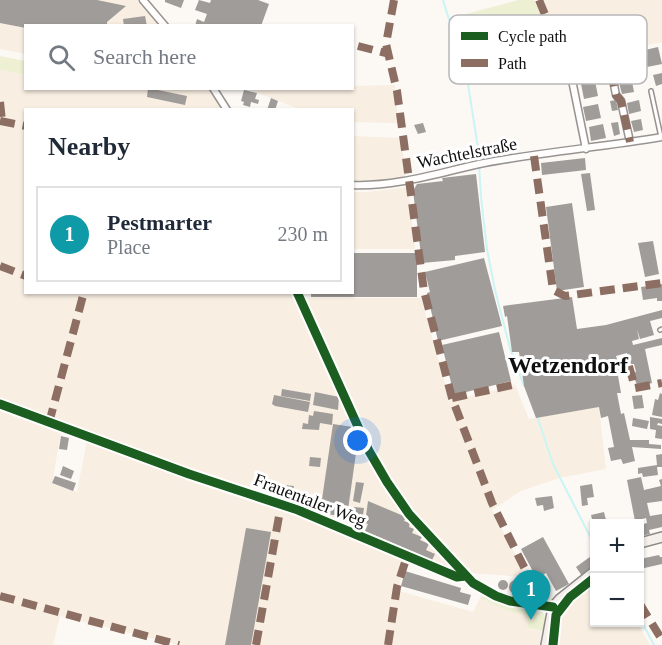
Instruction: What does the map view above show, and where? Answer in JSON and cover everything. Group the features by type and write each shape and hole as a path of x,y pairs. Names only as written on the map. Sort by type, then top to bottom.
{"street":[{"path":"143,0 163,24"},
{"path":"573,84 586,149"},
{"path":"614,84 616,95 621,101 630,142"},
{"path":"214,90 226,108"},
{"name":"Wachtelstraße","path":"354,185 400,181 475,165 662,137"},
{"path":"298,294 369,451 387,482 409,514 466,576"},
{"name":"Frauentaler Weg","path":"0,404 189,474 298,510 456,577 466,576 473,583 496,596 510,601 553,607"},
{"path":"644,542 662,537"},
{"path":"546,645 553,607 593,573"}],"lane":[{"path":"651,91 662,137"}],"shaded area":[{"path":"0,0 139,0 159,24 24,24 24,54 0,49"},
{"path":"542,0 662,0 662,42 647,45 647,15 548,15"},
{"path":"0,70 24,75 24,90 209,90 221,108 24,108 24,294 293,294 361,442 379,476 419,530 455,568 452,572 347,526 279,500 64,425 52,484 77,492 87,440 180,475 278,506 320,522 404,560 399,591 473,612 480,598 505,610 529,616 528,628 541,631 540,645 178,645 60,616 53,645 0,645"},
{"path":"395,85 398,123 354,122 354,108 296,108 251,90 354,90 354,86"},
{"path":"354,136 401,138 406,178 384,182 354,183"},
{"path":"408,187 415,249 354,249 354,192"},
{"path":"304,298 421,298 450,401 515,385 529,419 599,407 606,469 559,478 521,491 492,510 527,577 469,573 411,509 375,454"},
{"path":"590,585 590,627 639,627 650,645 558,645 560,621 571,602"}],"green space":[{"path":"518,0 534,0 541,15 462,15"},
{"path":"0,56 24,61 24,75 0,70"},
{"path":"482,594 505,604 540,610 545,618 544,631 528,628 528,616 505,610 480,598"}],"building":[{"path":"0,0 97,0 126,6 107,24 24,24 24,28 0,23"},
{"path":"165,0 184,0 181,8"},
{"path":"199,0 210,3 211,0 258,0 269,4 262,24 196,24 197,19 204,22 207,14 195,10"},
{"path":"145,16 147,24 124,24 123,19"},
{"path":"658,47 662,64 647,67 647,50"},
{"path":"662,73 662,84 656,86 653,75"},
{"path":"581,84 596,84 598,96 584,99"},
{"path":"619,84 632,84 634,92 622,94"},
{"path":"148,90 187,96 185,105 147,97"},
{"path":"244,90 257,93 255,99 259,100 258,104 251,102 250,107 243,105 244,102 241,101"},
{"path":"271,98 278,101 276,108 268,108"},
{"path":"616,100 618,110 612,111 610,101"},
{"path":"639,100 641,111 629,114 627,103"},
{"path":"598,104 601,118 586,121 583,107"},
{"path":"641,119 643,130 634,132 631,121"},
{"path":"618,122 620,134 614,136 611,123"},
{"path":"423,123 426,132 418,134 414,125"},
{"path":"603,124 606,138 591,141 589,127"},
{"path":"585,158 586,170 542,175 541,163"},
{"path":"590,173 595,210 587,211 581,174"},
{"path":"476,174 485,252 455,256 455,260 422,263 413,191 417,184"},
{"path":"572,203 584,287 557,291 546,207"},
{"path":"653,241 659,274 645,277 638,243"},
{"path":"354,253 417,253 417,297 311,297 311,294 354,294"},
{"path":"484,258 502,326 438,341 427,293 430,292 425,272"},
{"path":"662,284 662,301 657,301 657,298 643,300 641,287"},
{"path":"572,297 577,329 606,325 662,310 662,318 650,321 654,335 640,339 637,329 639,339 632,341 633,345 662,338 662,345 645,349 652,383 638,387 632,373 636,372 634,364 631,364 627,353 616,356 620,369 617,370 621,393 617,393 630,440 649,440 649,444 661,445 661,449 632,447 635,461 623,464 621,459 611,461 608,448 614,447 608,416 601,418 599,407 536,418 524,386 519,352 512,352 507,316 505,317 503,306"},
{"path":"499,332 511,381 454,395 442,345"},
{"path":"282,389 311,394 310,401 281,396"},
{"path":"315,392 339,397 338,410 313,405"},
{"path":"660,393 662,394 662,417 652,415 655,399 658,400"},
{"path":"274,395 310,402 308,412 275,406 272,404"},
{"path":"642,395 644,408 634,409 632,396"},
{"path":"314,411 333,414 332,425 320,423 319,430 302,429 303,423 308,424 309,415 313,416"},
{"path":"650,417 662,419 662,424 657,425 662,426 662,439 655,438 656,430 650,429"},
{"path":"633,418 649,421 647,429 632,426"},
{"path":"333,424 353,427 352,438 358,439 347,517 320,513"},
{"path":"61,436 69,438 67,450 59,449"},
{"path":"662,454 662,467 657,467 658,475 643,477 642,473 638,474 638,468 657,465 656,455"},
{"path":"310,457 321,458 320,467 309,466"},
{"path":"63,466 74,471 71,479 60,475"},
{"path":"55,476 76,483 73,491 52,483"},
{"path":"641,477 644,490 661,486 659,480 662,479 662,501 647,503 650,516 662,514 662,527 649,530 650,534 644,535 646,518 635,519 627,480"},
{"path":"356,482 364,483 360,503 353,501"},
{"path":"592,484 594,497 587,498 588,505 582,506 580,486"},
{"path":"284,485 294,486 291,500 282,498"},
{"path":"552,496 554,508 544,511 543,505 537,506 535,498"},
{"path":"368,501 406,517 404,521 410,523 409,527 414,529 412,533 422,537 420,540 429,544 426,550 435,554 432,560 365,531 368,524 365,523"},
{"path":"354,507 364,508 362,522 352,520"},
{"path":"604,512 606,519 592,519 591,515"},
{"path":"246,528 271,532 251,645 225,645"},
{"path":"543,537 569,584 556,591 546,573 537,579 521,549"},
{"path":"659,555 662,557 662,564 644,568 644,558"},
{"path":"590,557 590,570 582,576 576,567"},
{"path":"405,571 461,588 460,592 471,595 468,605 401,586"},
{"path":"503,580 507,581 507,589 503,590 499,589 498,585 499,581"},
{"path":"513,580 519,580 523,587 519,594 513,594 509,590 509,584"}],"waterway":[{"path":"443,0 449,20"},
{"path":"468,84 478,148 487,249 510,348 524,386"},
{"path":"537,416 553,464 590,536"},
{"path":"644,626 654,645"}],"marked path":[{"path":"394,0 386,44 397,91 424,291 452,398 492,503 543,605"},
{"path":"539,0 545,15"},
{"path":"358,46 389,54"},
{"path":"614,84 616,95 621,101 630,142"},
{"path":"0,102 2,121"},
{"path":"0,121 24,126"},
{"path":"534,156 553,290 565,296 662,283"},
{"path":"0,266 24,275"},
{"path":"49,423 83,294"},
{"path":"629,366 635,388 662,383"},
{"path":"452,398 517,384"},
{"path":"256,645 281,505"},
{"path":"388,645 397,587 407,556"},
{"path":"0,596 179,645"},
{"path":"644,611 662,640"}],"cycle path":[{"path":"298,294 369,451 409,514 473,583 510,601 553,607"},
{"path":"0,404 189,474 298,510 457,577 466,576"},
{"path":"553,645 556,615 570,597 590,581"}],"place":[{"name":"Pestmarter","path":"531,620"}],"district":[{"name":"Wetzendorf","path":"568,365"}]}
